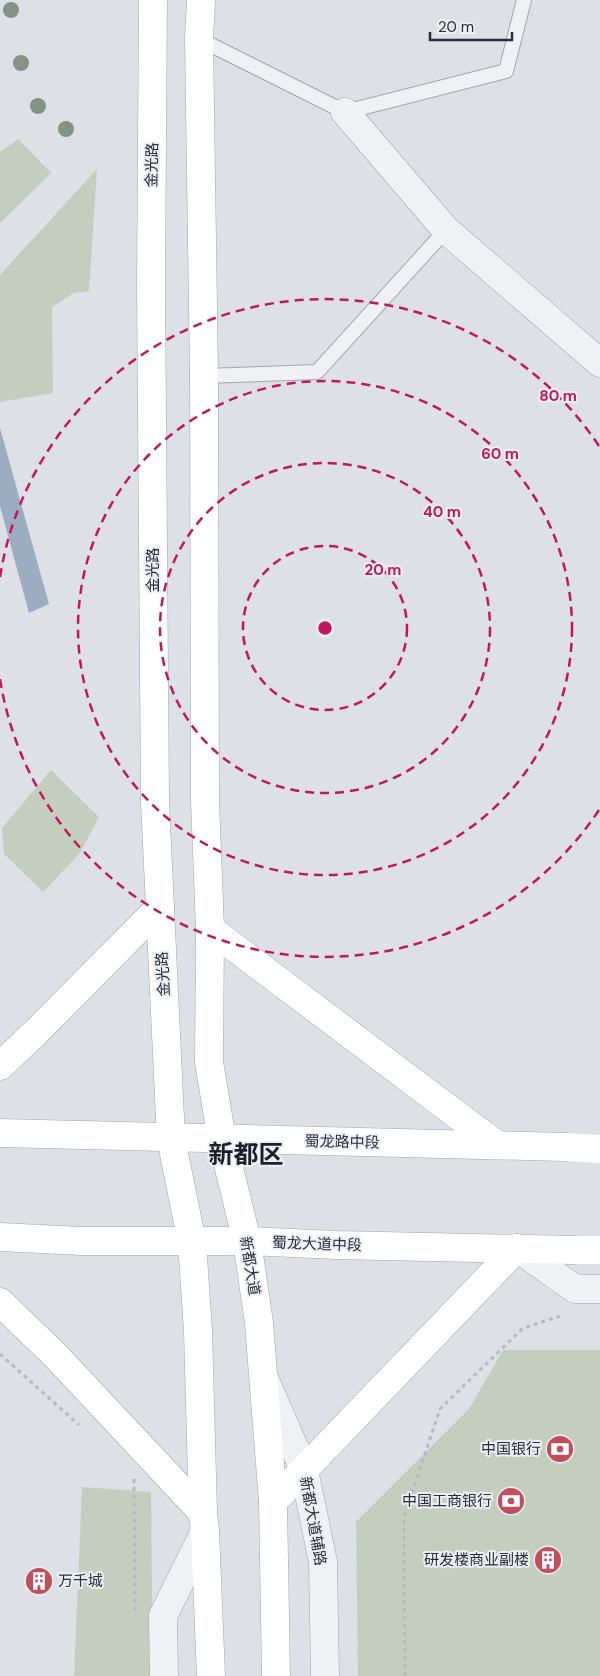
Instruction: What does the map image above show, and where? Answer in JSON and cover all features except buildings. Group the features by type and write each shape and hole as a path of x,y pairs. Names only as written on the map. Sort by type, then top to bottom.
{"main road":[{"name":"金光路","path":"153,0 151,286 155,802 171,1139 192,1242"},
{"path":"201,0 199,39 204,376"},
{"name":"新都大道","path":"204,376 206,858 210,929 209,1062 222,1140 247,1240 259,1323 273,1502 276,1676"},
{"path":"0,1066 160,907"},
{"path":"210,929 497,1144"},
{"name":"蜀龙路中段","path":"0,1134 171,1139 497,1144 600,1149"},
{"name":"蜀龙大道中段","path":"0,1237 82,1241 192,1242 247,1240 336,1245 587,1250"},
{"path":"192,1242 198,1331 210,1676"},
{"path":"273,1502 517,1248"},
{"path":"0,1302 55,1355 204,1522"}],"street":[{"path":"345,112 446,230 600,363"},
{"path":"517,1248 575,1289 600,1289"},
{"name":"新都大道辅路","path":"263,1375 304,1470 323,1562 325,1676"},
{"path":"164,1676 164,1616 204,1522"}],"lane":[{"path":"199,39 345,112 506,71 524,0"},
{"path":"204,376 317,372 446,230"}],"path":[{"path":"405,1676 404,1517 440,1409 522,1328 566,1314"},
{"path":"0,1354 84,1429"},
{"path":"134,1473 135,1618"}],"green space":[{"path":"18,139 51,173 0,223 0,152"},
{"path":"97,169 89,291 74,293 52,307 53,393 0,402 0,275"},
{"path":"51,770 99,817 80,853 43,892 4,854 2,828"},
{"path":"503,1350 600,1350 600,1676 358,1676 356,1522 469,1409"},
{"path":"82,1487 151,1492 153,1676 74,1676"}],"water":[{"path":"0,428 49,604 29,613 0,506"}],"place":[{"name":"中国银行","path":"560,1449"},
{"name":"中国工商银行","path":"511,1501"},
{"name":"研发楼商业副楼","path":"548,1560"},
{"name":"万千城","path":"39,1581"}],"district":[{"name":"新都区","path":"246,1154"}]}
